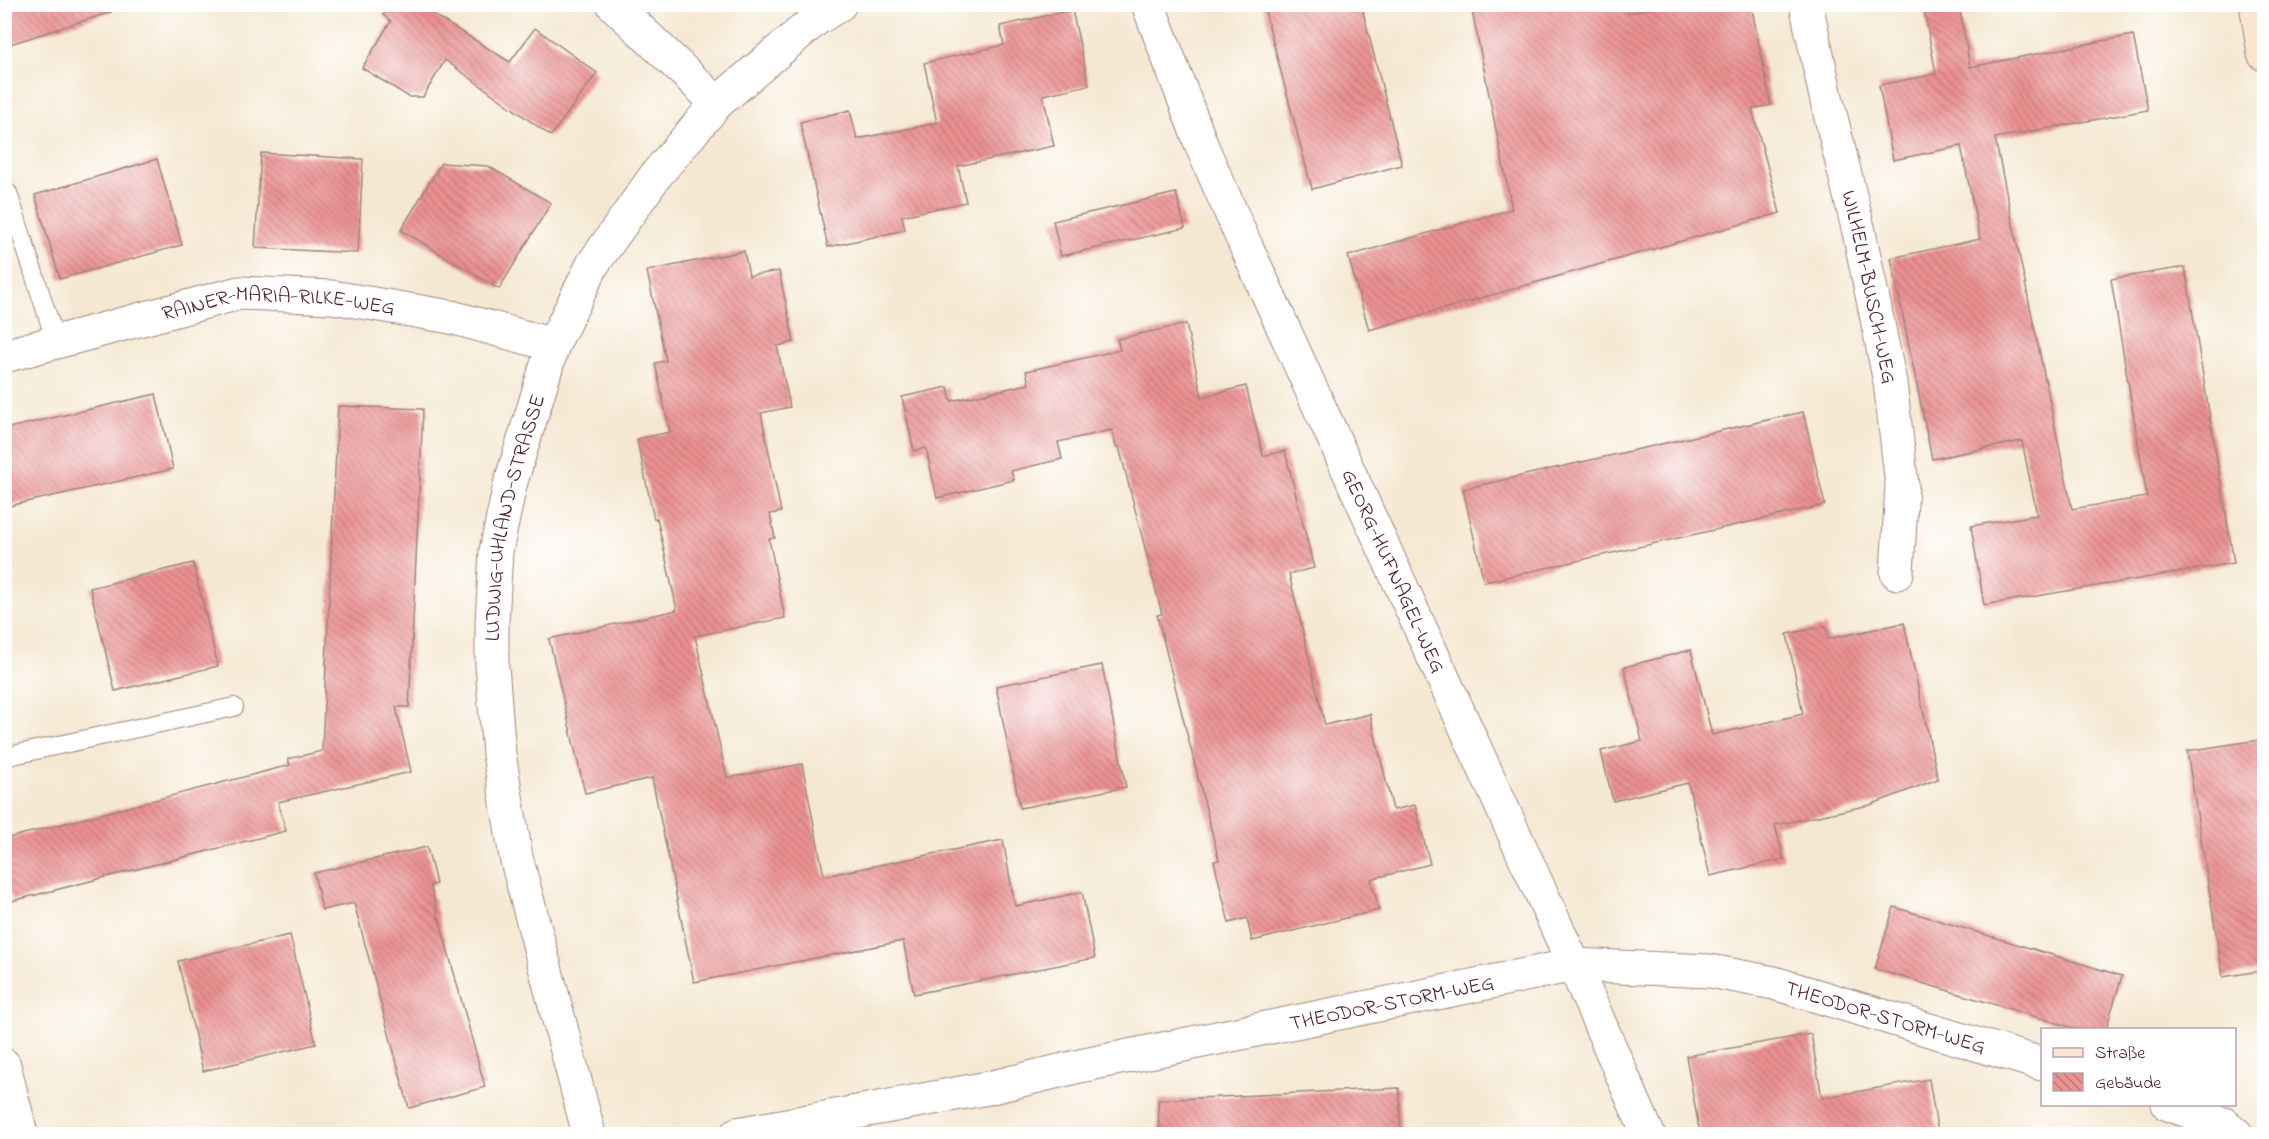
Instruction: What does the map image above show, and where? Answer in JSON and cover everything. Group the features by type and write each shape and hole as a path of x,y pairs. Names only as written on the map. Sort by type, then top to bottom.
{"main road":[{"path":"2256,4 2265,54"}],"street":[{"path":"613,4 717,103"},
{"name":"LUDWIG-UHLAND-STRASSE","path":"589,1134 516,857 499,753 492,666 492,622 496,551 510,485 553,345 592,264 656,175 717,103 815,20 840,4"},
{"name":"GEORG-HUFNAGEL-WEG","path":"1148,4 1203,148 1240,233 1574,965 1648,1134"},
{"name":"WILHELM-BUSCH-WEG","path":"1806,4 1859,232 1890,382 1902,485 1896,573"},
{"name":"RAINER-MARIA-RILKE-WEG","path":"4,356 239,293 332,297 451,317 553,345"},
{"name":"THEODOR-STORM-WEG","path":"737,1134 988,1088 1090,1064 1574,965 1710,971 1774,983 2041,1063"},
{"path":"4,1065 21,1134"},
{"path":"2174,1106 2224,1124 2236,1134"}],"lane":[{"path":"4,194 8,193 56,342"},
{"path":"4,757 234,706"}],"building":[{"path":"4,4 110,4 111,12 4,46"},
{"path":"390,4 416,4 510,62 535,28 597,73 551,136 445,60 423,97 409,97 362,68 391,21 383,15"},
{"path":"1263,4 1361,4 1402,165 1312,189"},
{"path":"1503,4 1626,4 1628,13 1670,4 1751,4 1771,105 1752,109 1780,213 1369,330 1348,256 1512,209 1472,10"},
{"path":"1923,4 1959,4 1970,67 2133,35 2148,110 1995,138 2072,509 2147,497 2111,279 2185,267 2234,563 1984,605 1971,526 2037,515 2022,441 1932,459 1891,258 1980,239 1961,146 1893,160 1879,85 1936,74"},
{"path":"1072,10 1089,85 1043,95 1054,146 958,166 966,202 902,216 905,230 828,247 800,122 850,110 857,139 937,123 924,63 1004,45 1000,26"},
{"path":"261,153 363,159 358,253 255,248"},
{"path":"157,159 182,245 60,279 35,195"},
{"path":"441,163 488,166 551,203 499,289 401,230"},
{"path":"1176,193 1185,228 1061,256 1053,221"},
{"path":"744,251 749,276 779,271 794,342 777,346 790,407 761,413 781,512 770,514 775,538 769,539 785,618 695,636 727,778 802,764 824,876 1003,840 1015,906 1082,892 1095,958 914,994 903,941 694,982 652,778 585,793 549,639 677,610 637,439 670,432 655,363 666,361 647,271"},
{"path":"1186,324 1202,397 1246,386 1263,456 1285,451 1314,568 1289,574 1325,725 1370,714 1393,810 1415,805 1430,864 1371,879 1379,910 1252,941 1247,918 1229,923 1214,861 1219,860 1157,615 1162,614 1119,447 1116,447 1112,430 1058,442 1062,459 1011,471 1014,480 937,498 926,448 914,451 902,397 948,387 951,401 1029,384 1026,371 1120,350 1117,339"},
{"path":"156,394 173,469 4,507 4,429"},
{"path":"338,406 423,409 409,707 396,707 411,772 278,802 286,831 12,901 4,871 4,839 290,765 288,759 322,751"},
{"path":"1803,412 1825,505 1484,582 1463,489"},
{"path":"193,563 218,666 115,691 90,588"},
{"path":"1904,623 1938,779 1870,805 1775,825 1784,859 1710,876 1688,783 1613,801 1601,751 1642,741 1624,667 1691,650 1712,735 1803,714 1787,634 1826,626 1828,639"},
{"path":"1102,665 1126,787 1020,808 996,686"},
{"path":"2265,739 2265,970 2223,977 2187,751"},
{"path":"427,847 436,884 430,885 485,1087 409,1108 354,903 322,910 314,873"},
{"path":"1894,907 2122,976 2106,1028 2074,1028 1875,969"},
{"path":"290,935 316,1044 203,1071 178,961"},
{"path":"1811,1034 1822,1098 1929,1079 1938,1134 1700,1134 1686,1056"},
{"path":"1399,1088 1401,1134 1159,1134 1158,1100"}]}
